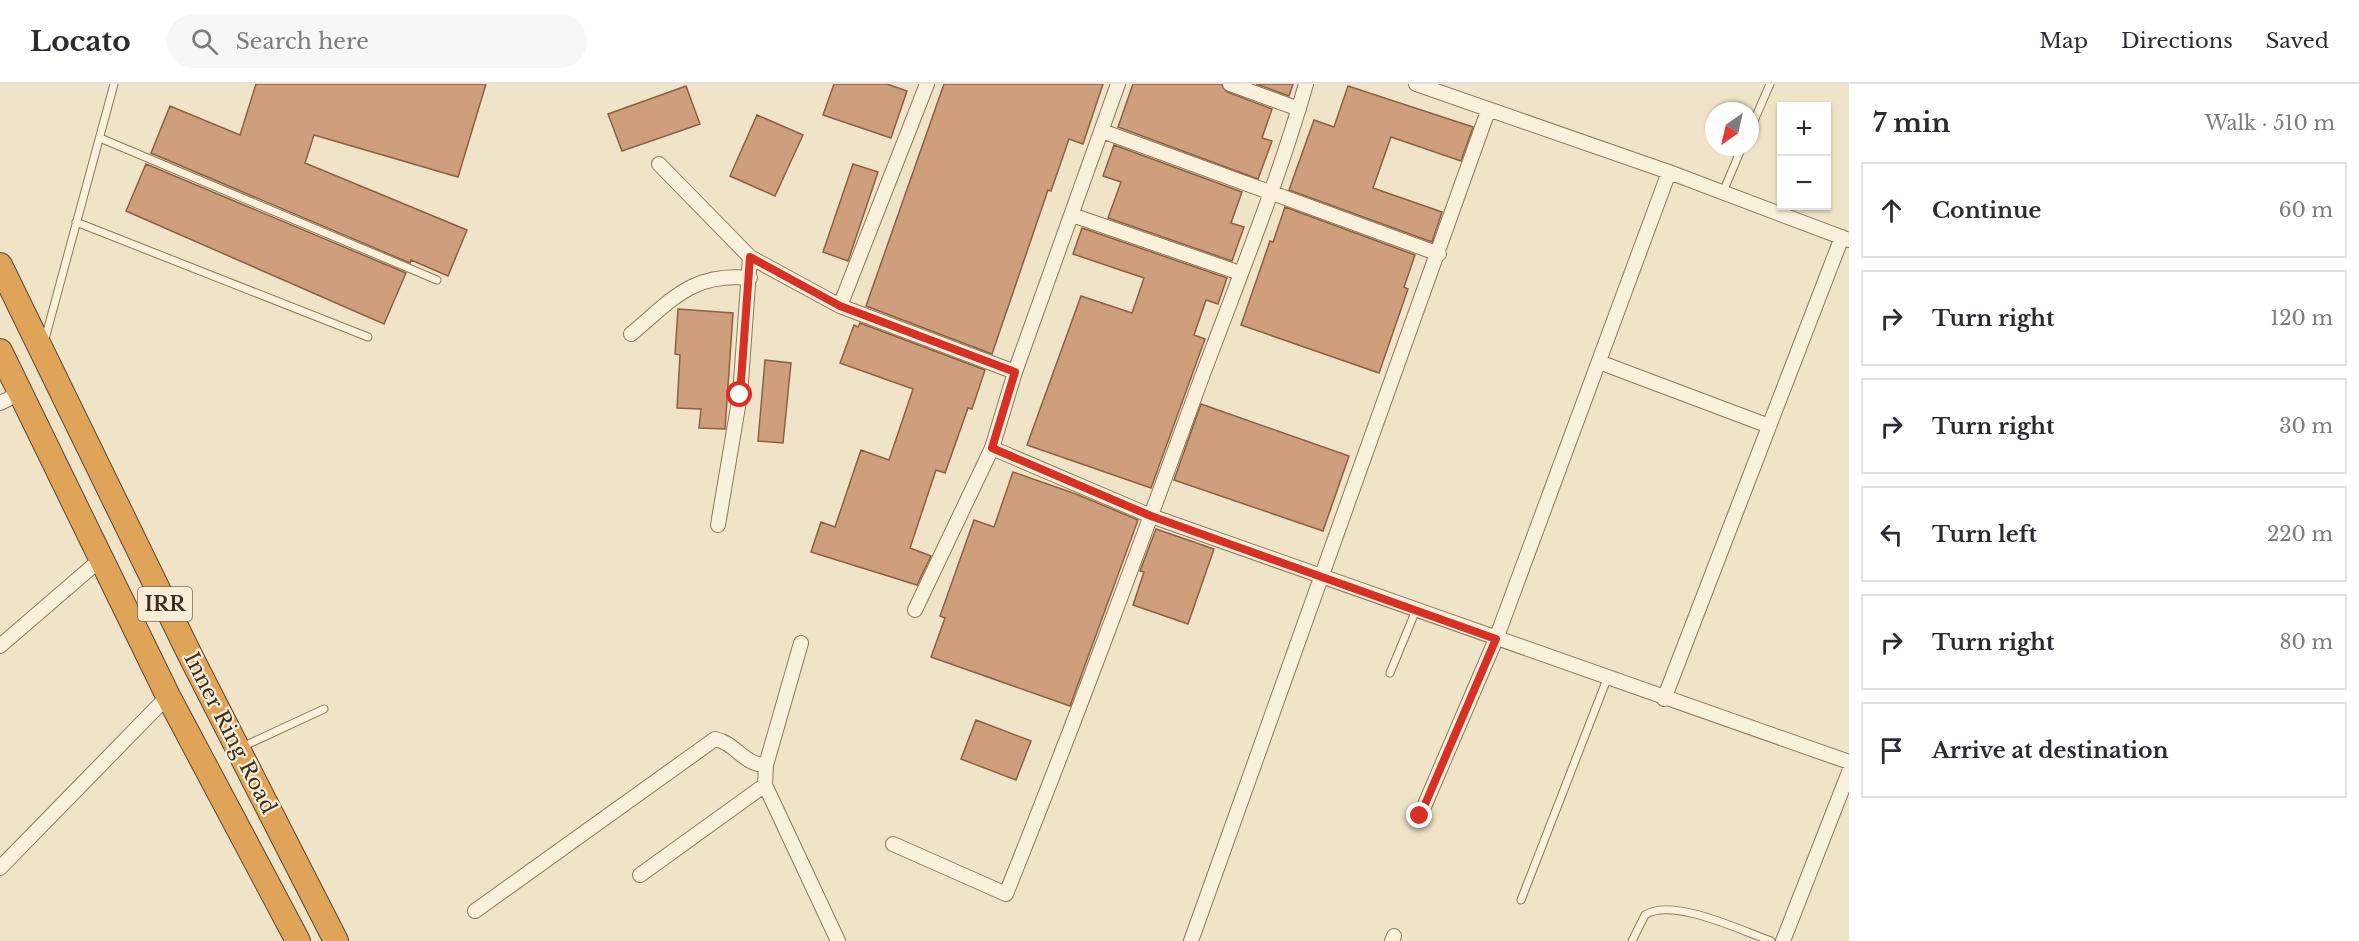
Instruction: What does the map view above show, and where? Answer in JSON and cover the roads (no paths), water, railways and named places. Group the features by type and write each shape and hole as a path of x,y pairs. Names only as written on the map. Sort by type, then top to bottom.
{"highway":[{"name":"Inner Ring Road","path":"0,265 118,508 336,941"},
{"name":"Inner Ring Road","path":"0,351 10,398 84,524 168,696 298,941"},
{"path":"84,524 118,508"}],"street":[{"path":"840,306 927,84"},
{"path":"915,610 992,448 1015,372 1118,84"},
{"path":"1230,84 1299,109"},
{"path":"893,844 1006,894 1076,718 1151,516 1271,191 1306,84"},
{"path":"1416,84 1488,111 1669,172 1845,238 1769,426 1664,699"},
{"path":"1191,941 1439,254 1488,111"},
{"path":"1102,131 1439,254"},
{"path":"659,164 750,257 840,306 1015,372"},
{"path":"1420,816 1496,639 1669,172"},
{"path":"1072,215 1240,273"},
{"path":"718,525 740,395 750,257"},
{"path":"631,334 686,288 727,276 750,278"},
{"path":"1599,362 1769,426"},
{"path":"992,448 1151,516 1607,679 1849,762"},
{"path":"0,646 101,559"},
{"path":"801,643 766,765 765,785 838,941"},
{"path":"0,868 168,696"},
{"path":"475,911 716,739 724,741 756,765 766,765"},
{"path":"1783,941 1849,772"},
{"path":"640,875 765,785"}],"lane":[{"path":"42,350 114,84"},
{"path":"1759,109 1770,84"},
{"path":"100,138 437,280"},
{"path":"1722,192 1739,156"},
{"path":"76,222 368,337"},
{"path":"1390,674 1416,610"},
{"path":"1521,900 1607,679"},
{"path":"238,749 324,709"},
{"path":"1632,941 1645,915 1652,910 1664,908 1686,912 1771,941"}]}
